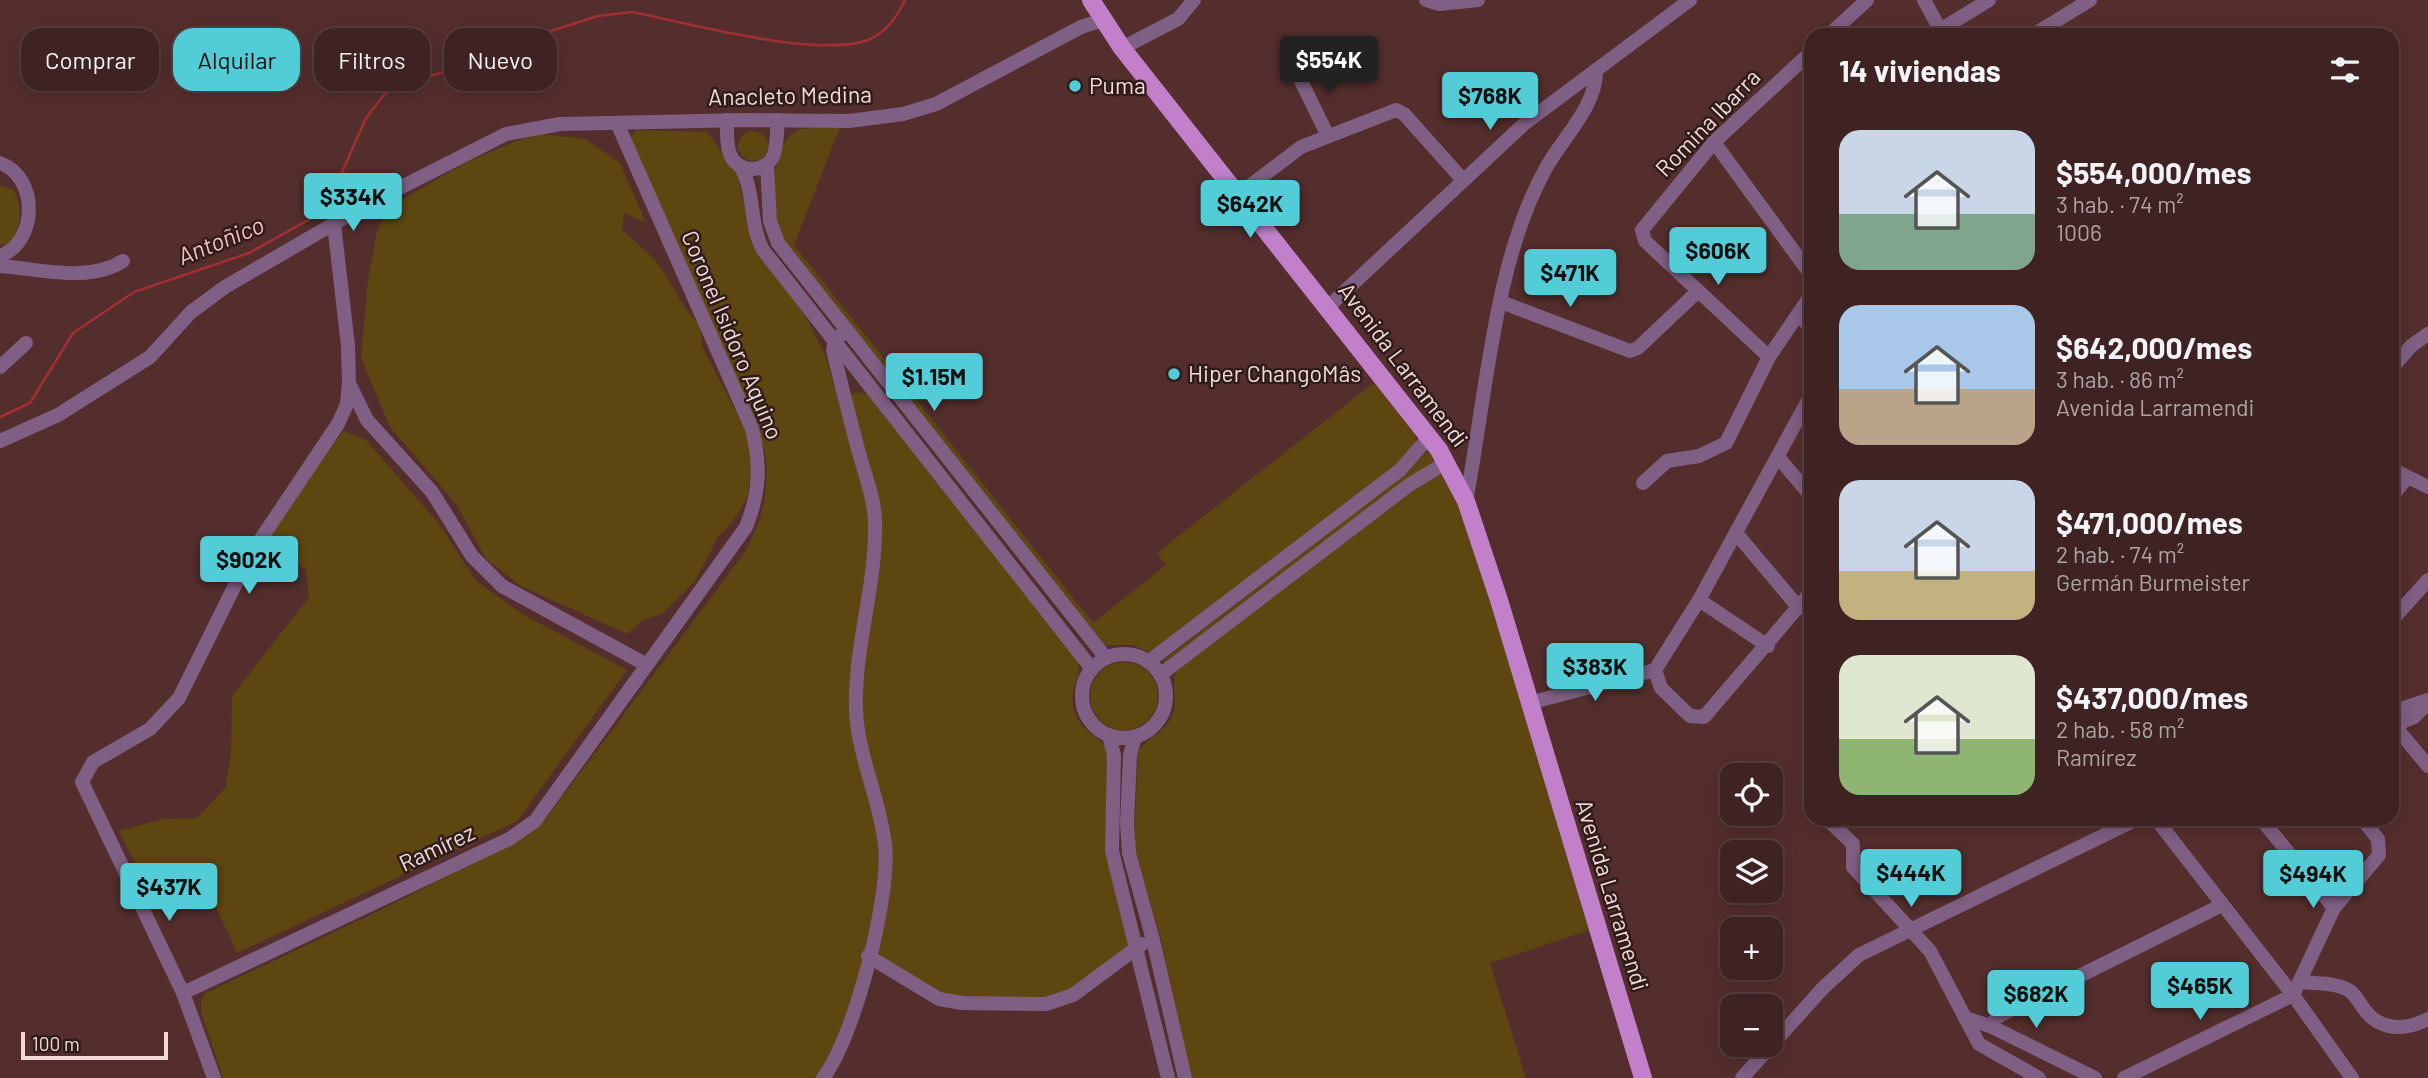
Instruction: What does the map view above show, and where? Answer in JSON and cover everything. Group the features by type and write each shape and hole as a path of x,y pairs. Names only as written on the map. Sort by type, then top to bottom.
{"main road":[{"name":"Avenida Larramendi","path":"1091,0 1122,48 1328,307 1447,462 1466,501 1643,1078"}],"street":[{"path":"1122,48 1178,19 1194,0"},
{"path":"1426,0 1439,4 1478,0"},
{"path":"1328,307 1524,124 1690,0"},
{"path":"1837,28 1867,0"},
{"path":"1924,0 1940,28"},
{"path":"1948,28 1989,0"},
{"path":"2044,28 2090,0"},
{"name":"Anacleto Medina","path":"0,441 58,415 136,366 159,349 207,298 430,170 506,134 546,125 727,120 849,121 920,110 1081,27 1103,20"},
{"name":"Romina Ibarra","path":"1697,292 1646,241 1642,230 1714,142 1804,58"},
{"path":"1466,501 1488,360 1521,228 1537,185 1594,92 1596,70"},
{"path":"1297,73 1328,136"},
{"path":"1239,194 1291,154 1328,136 1400,111 1463,180"},
{"path":"727,120 729,150 747,181 755,232 763,250 840,335 1106,658"},
{"path":"741,167 754,169 766,164 774,153 778,120"},
{"name":"Coronel Isidoro Aquino","path":"617,123 752,429 760,467 755,503 740,537 645,664"},
{"path":"1714,142 1804,265"},
{"path":"0,163 19,173 27,192 24,232 17,246 0,256"},
{"path":"766,164 770,221 775,237 840,335 1092,669"},
{"path":"0,172 19,173"},
{"path":"214,1078 183,993 82,782 93,762 150,729 179,698 256,545 338,424 347,404 349,383 348,346 334,225"},
{"path":"0,266 89,273 107,271 123,261"},
{"path":"1501,302 1630,351 1638,348 1697,292 1769,357"},
{"path":"1643,483 1667,461 1709,453 1726,443 1769,357 1804,305"},
{"path":"1798,314 1804,320"},
{"path":"2399,360 2411,346 2428,334"},
{"path":"823,1078 848,1034 880,902 886,858 883,834 860,747 856,706 875,519 833,350 840,335"},
{"path":"0,367 26,343"},
{"path":"349,383 367,420 432,492 472,556 488,573 521,599 645,664"},
{"path":"1529,703 1656,670 1699,600 1804,409"},
{"path":"1148,662 1400,470 1429,438"},
{"path":"1777,457 1804,488"},
{"path":"1160,675 1409,485 1447,462"},
{"path":"2399,473 2428,486"},
{"path":"2399,488 2407,478"},
{"path":"1736,533 1799,608"},
{"path":"2399,612 2428,580"},
{"path":"1699,600 1768,646"},
{"path":"1656,670 1661,688 1690,716 1704,717 1804,601"},
{"path":"1130,655 1148,662 1160,675 1165,688 1164,709 1153,727 1135,737 1110,736 1093,724 1083,707 1083,687 1092,669 1106,658 1130,655"},
{"name":"Ramírez","path":"183,993 518,834 549,804 645,664"},
{"path":"2399,721 2414,717 2428,702"},
{"path":"2399,730 2428,766"},
{"path":"1110,736 1114,755 1112,851 1168,1078"},
{"path":"1135,737 1130,755 1127,839 1185,1078"},
{"path":"1834,826 1853,844 1853,867 1930,951 1975,1038 1984,1049 2017,1071 2039,1078"},
{"path":"1742,1078 1843,968 1859,955 2122,826"},
{"path":"2161,826 2222,905 2297,988 2353,1078"},
{"path":"2267,826 2334,908"},
{"path":"2297,988 2334,908 2379,855 2378,839 2368,826"},
{"path":"1990,1026 1997,1017 2222,905"},
{"path":"868,956 939,999 962,1003 1046,1004 1066,999 1082,990 1137,946 1153,940"},
{"path":"2124,1078 2297,988 2341,987 2357,998 2370,1016 2389,1027 2410,1027 2428,1018"},
{"path":"1965,1018 1990,1026 2095,1078"}],"shaded area":[{"path":"840,127 794,245 1093,623 1166,565 1157,553 1372,384 1378,385 1415,434 1416,443 1399,462 1151,653 1133,645 1104,645 784,240 779,228 774,197 776,164 781,149 799,129"},
{"path":"637,130 707,132 737,173 752,241 806,317 826,357 869,512 869,543 855,644 853,737 878,839 879,861 875,903 851,1008 830,1058 815,1078 223,1078 201,1012 201,1001 206,993 391,905 488,855 545,820 745,552 751,540 761,516 766,491 765,451 630,138"},
{"path":"753,131 764,135 768,146 764,157 753,161 742,157 738,146 742,135"},
{"path":"541,134 585,139 620,163 646,223 624,213 622,229 658,264 685,308 700,325 702,346 749,437 752,469 747,499 731,524 718,537 695,581 663,613 643,620 627,634 521,586 486,559 457,505 390,427 361,358 368,279 377,231 388,208 465,163 516,141"},
{"path":"0,186 12,189 16,195 20,217 9,244 0,245"},
{"path":"857,392 868,394 1079,662 1073,706 1080,723 1101,742 1109,754 1106,841 1130,944 1085,982 1046,1000 943,996 883,959 877,951 887,899 864,734 862,686 878,551 851,396"},
{"path":"343,431 365,439 439,524 475,580 522,614 627,670 517,821 237,953 210,894 155,904 119,831 163,819 197,818 226,787 231,751 232,696 309,597 306,570 263,541"},
{"path":"1431,452 1435,459 1433,463 1164,663 1162,661 1401,477 1425,453"},
{"path":"1441,473 1464,513 1589,930 1490,963 1526,1078 1191,1078 1161,939 1134,846 1138,752 1166,726 1173,714 1174,679 1178,669 1414,488"},
{"path":"1124,662 1137,665 1148,672 1155,683 1158,696 1155,709 1148,720 1137,727 1124,730 1111,727 1100,720 1093,709 1090,696 1093,683 1100,672 1111,665"}],"waterway":[{"name":"Antoñico","path":"0,417 30,403 73,333 134,292 249,253 319,214 331,197 366,118 384,95 399,84 467,66 548,32 598,16 633,12 754,38 789,43 849,44 870,39 881,32 895,17 905,0"}],"place":[{"name":"Puma","path":"1075,86"},
{"name":"Hiper ChangoMâs","path":"1174,374"}]}
